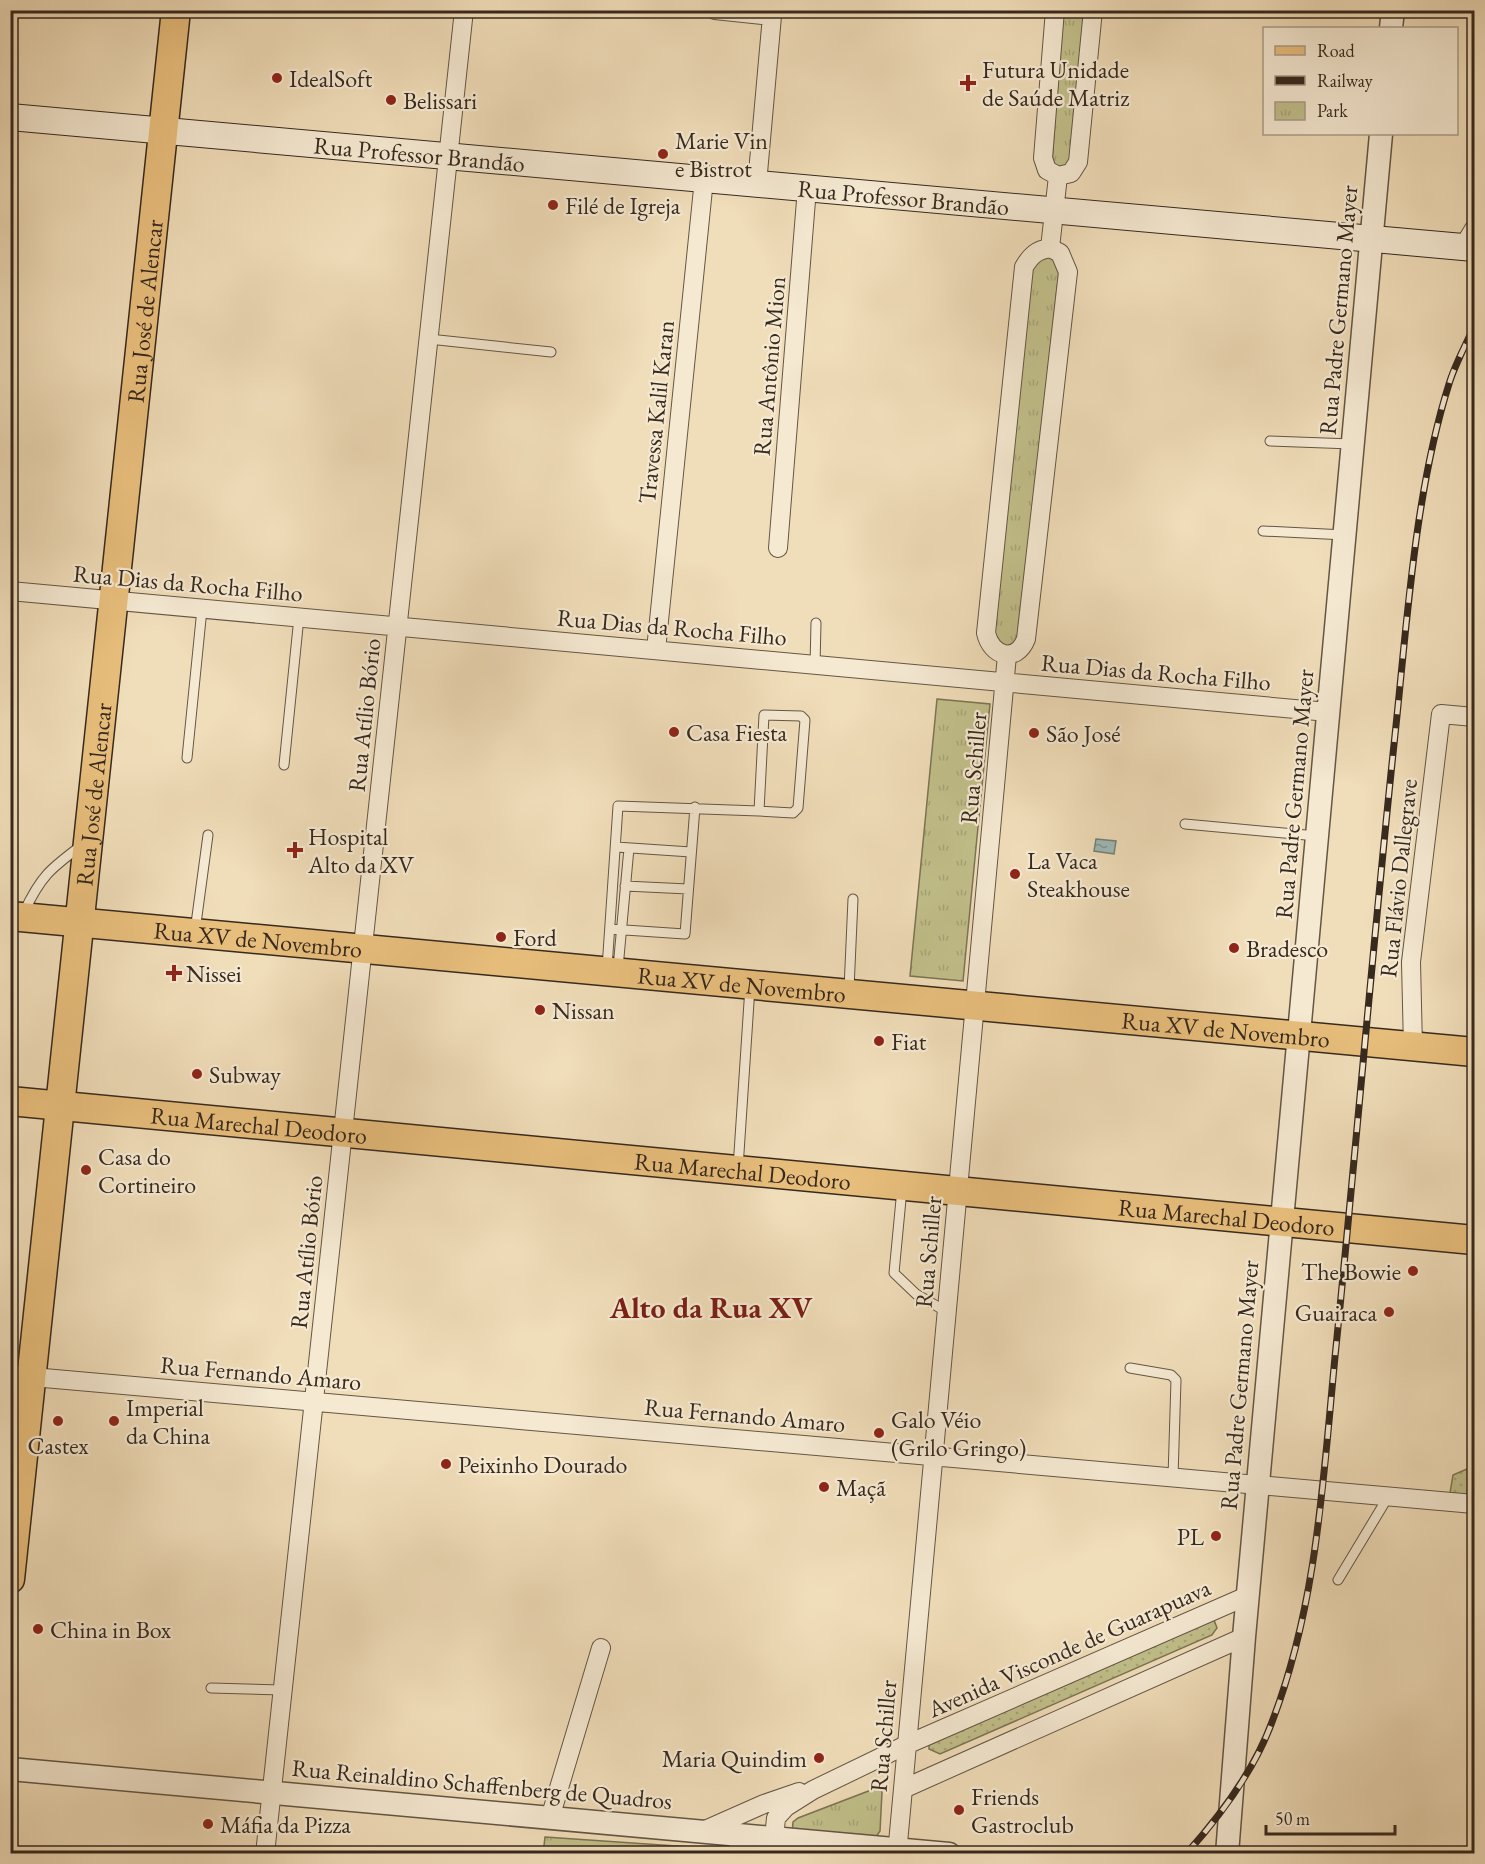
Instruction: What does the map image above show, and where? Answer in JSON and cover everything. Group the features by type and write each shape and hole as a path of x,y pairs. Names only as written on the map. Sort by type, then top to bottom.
{"main road":[{"name":"Rua José de Alencar","path":"10,1579 21,1376 60,1105 176,10"},
{"name":"Rua Professor Brandão","path":"10,117 1372,239 1471,242"},
{"name":"Rua XV de Novembro","path":"16,917 1474,1052"},
{"name":"Rua Marechal Deodoro","path":"10,1101 1474,1240"}],"street":[{"name":"Rua Atílio Bório","path":"265,1854 464,10"},
{"path":"715,10 772,13 757,184"},
{"path":"1055,10 1043,158 1047,170 1058,176 1071,173 1078,162 1093,10"},
{"path":"1391,27 1393,10"},
{"name":"Rua Padre Germano Mayer","path":"1227,1854 1257,1485 1382,135"},
{"path":"1050,248 1058,176"},
{"name":"Travessa Kalil Karan","path":"656,650 704,179"},
{"name":"Rua Antônio Mion","path":"778,548 807,188"},
{"path":"1050,248 1060,253 1068,272 1026,639 1016,653 1007,655 998,653 988,644 986,633 1024,267 1031,255 1041,249 1050,248"},
{"name":"Rua Dias da Rocha Filho","path":"10,591 1328,712"},
{"name":"Rua Schiller","path":"897,1851 1007,655"},
{"name":"Rua Flávio Dallegrave","path":"1413,1047 1411,962 1441,714 1474,717"},
{"name":"Rua Fernando Amaro","path":"21,1376 1474,1504"},
{"name":"Avenida Visconde de Guarapuava","path":"769,1837 775,1828 776,1818 786,1807 813,1790 906,1745 1247,1596"},
{"path":"903,1789 1244,1636"},
{"path":"550,1818 601,1648"},
{"name":"Rua Reinaldino Schaffenberg de Quadros","path":"10,1769 949,1854"},
{"name":"Avenida Visconde de Guarapuava","path":"703,1831 784,1796 813,1790"}],"lane":[{"path":"429,339 551,352"},
{"path":"1270,441 1353,444"},
{"path":"1263,531 1345,535"},
{"path":"187,758 202,609"},
{"path":"284,765 299,617"},
{"path":"814,664 816,624"},
{"path":"612,971 610,929 618,806 695,807 759,811 793,813 798,808 805,720 801,716 764,715 759,811"},
{"path":"610,929 685,934 695,807"},
{"path":"1185,824 1317,836"},
{"path":"195,933 208,835"},
{"path":"16,917 44,875 88,842"},
{"path":"616,847 691,852"},
{"path":"612,971 621,930 629,848"},
{"path":"625,886 688,889"},
{"path":"849,993 853,899"},
{"path":"738,1170 750,984"},
{"path":"902,1186 894,1273 916,1294 946,1312"},
{"path":"1130,1368 1171,1375 1176,1380 1176,1439 1173,1477"},
{"path":"1338,1580 1388,1497"},
{"path":"211,1688 282,1690"},
{"path":"722,1854 769,1837"}],"green space":[{"path":"1062,11 1087,11 1072,161 1067,168 1058,168 1052,164"},
{"path":"1049,257 1057,262 1059,271 1019,636 1012,645 1005,647 991,634 1032,267 1040,259"},
{"path":"937,699 990,704 963,981 910,976"},
{"path":"1474,1466 1474,1495 1450,1493 1453,1475"},
{"path":"1214,1620 1217,1628 1212,1635 940,1754 929,1749 929,1745"},
{"path":"879,1787 882,1792 880,1831 876,1837 792,1833 793,1822 798,1818"},
{"path":"545,1837 777,1853 543,1854"}],"water":[{"path":"1096,839 1116,841 1114,854 1094,851"}],"railway":[{"path":"1186,1854 1235,1792 1265,1740 1287,1678 1309,1588 1322,1496 1379,890 1414,558 1437,425 1451,377 1474,326"}],"place":[{"name":"IdealSoft","path":"277,78"},
{"name":"Futura Unidade de Saúde Matriz","path":"968,83"},
{"name":"Belissari","path":"391,100"},
{"name":"Marie Vin e Bistrot","path":"663,154"},
{"name":"Filé de Igreja","path":"553,205"},
{"name":"Casa Fiesta","path":"674,732"},
{"name":"São José","path":"1034,733"},
{"name":"Hospital Alto da XV","path":"295,850"},
{"name":"La Vaca Steakhouse","path":"1015,874"},
{"name":"Ford","path":"501,937"},
{"name":"Bradesco","path":"1234,948"},
{"name":"Nissei","path":"174,973"},
{"name":"Nissan","path":"540,1010"},
{"name":"Fiat","path":"879,1041"},
{"name":"Subway","path":"197,1074"},
{"name":"Casa do Cortineiro","path":"86,1170"},
{"name":"The Bowie","path":"1413,1271"},
{"name":"Guairaca","path":"1389,1312"},
{"name":"Castex","path":"58,1421"},
{"name":"Imperial da China","path":"114,1421"},
{"name":"Galo Véio (Grilo Gringo)","path":"879,1433"},
{"name":"Peixinho Dourado","path":"446,1464"},
{"name":"Maçã","path":"824,1487"},
{"name":"PL","path":"1216,1536"},
{"name":"China in Box","path":"38,1629"},
{"name":"Maria Quindim","path":"819,1758"},
{"name":"Friends Gastroclub","path":"959,1810"},
{"name":"Máfia da Pizza","path":"208,1824"}],"district":[{"name":"Alto da Rua XV","path":"711,1307"}]}
